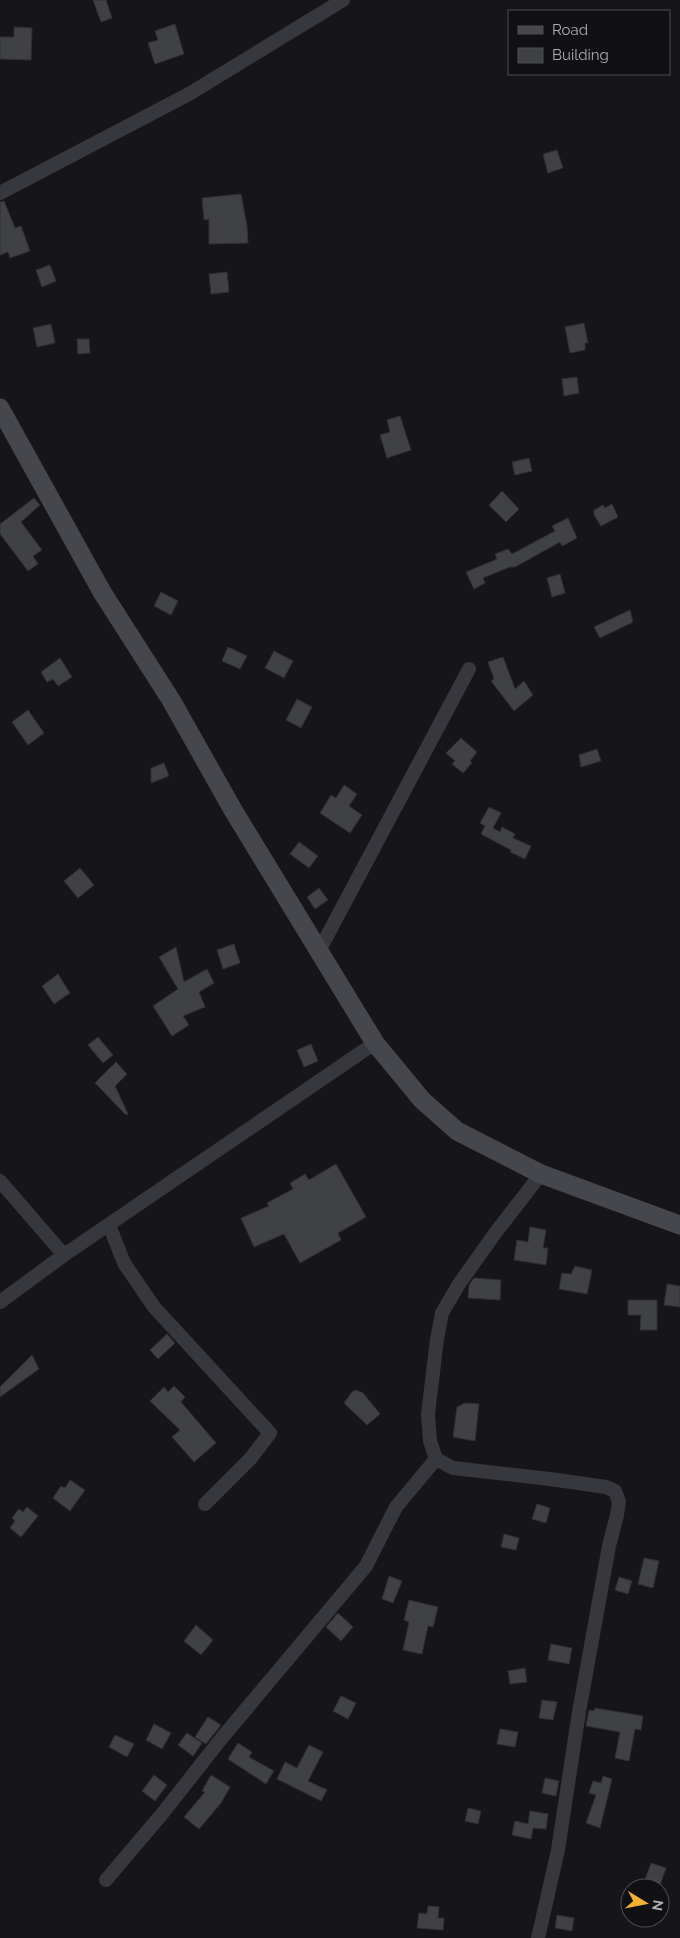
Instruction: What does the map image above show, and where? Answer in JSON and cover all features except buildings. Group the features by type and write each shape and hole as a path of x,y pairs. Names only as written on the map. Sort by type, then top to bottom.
{"street":[{"path":"0,193 189,94 343,0"},
{"path":"0,408 102,592 171,700 233,810 375,1043 422,1100 457,1131 541,1174 680,1225"},
{"path":"319,951 469,669"},
{"path":"0,1302 375,1043"},
{"path":"538,1938 558,1850 579,1712 609,1546 618,1515 619,1502 616,1491 606,1487 453,1468 436,1459 430,1441 428,1414 442,1313 459,1284 496,1232 541,1174"},
{"path":"0,1182 64,1256"},
{"path":"109,1225 124,1263 154,1307 270,1433 252,1458 205,1504"},
{"path":"106,1880 366,1566 396,1507 436,1459"}]}
